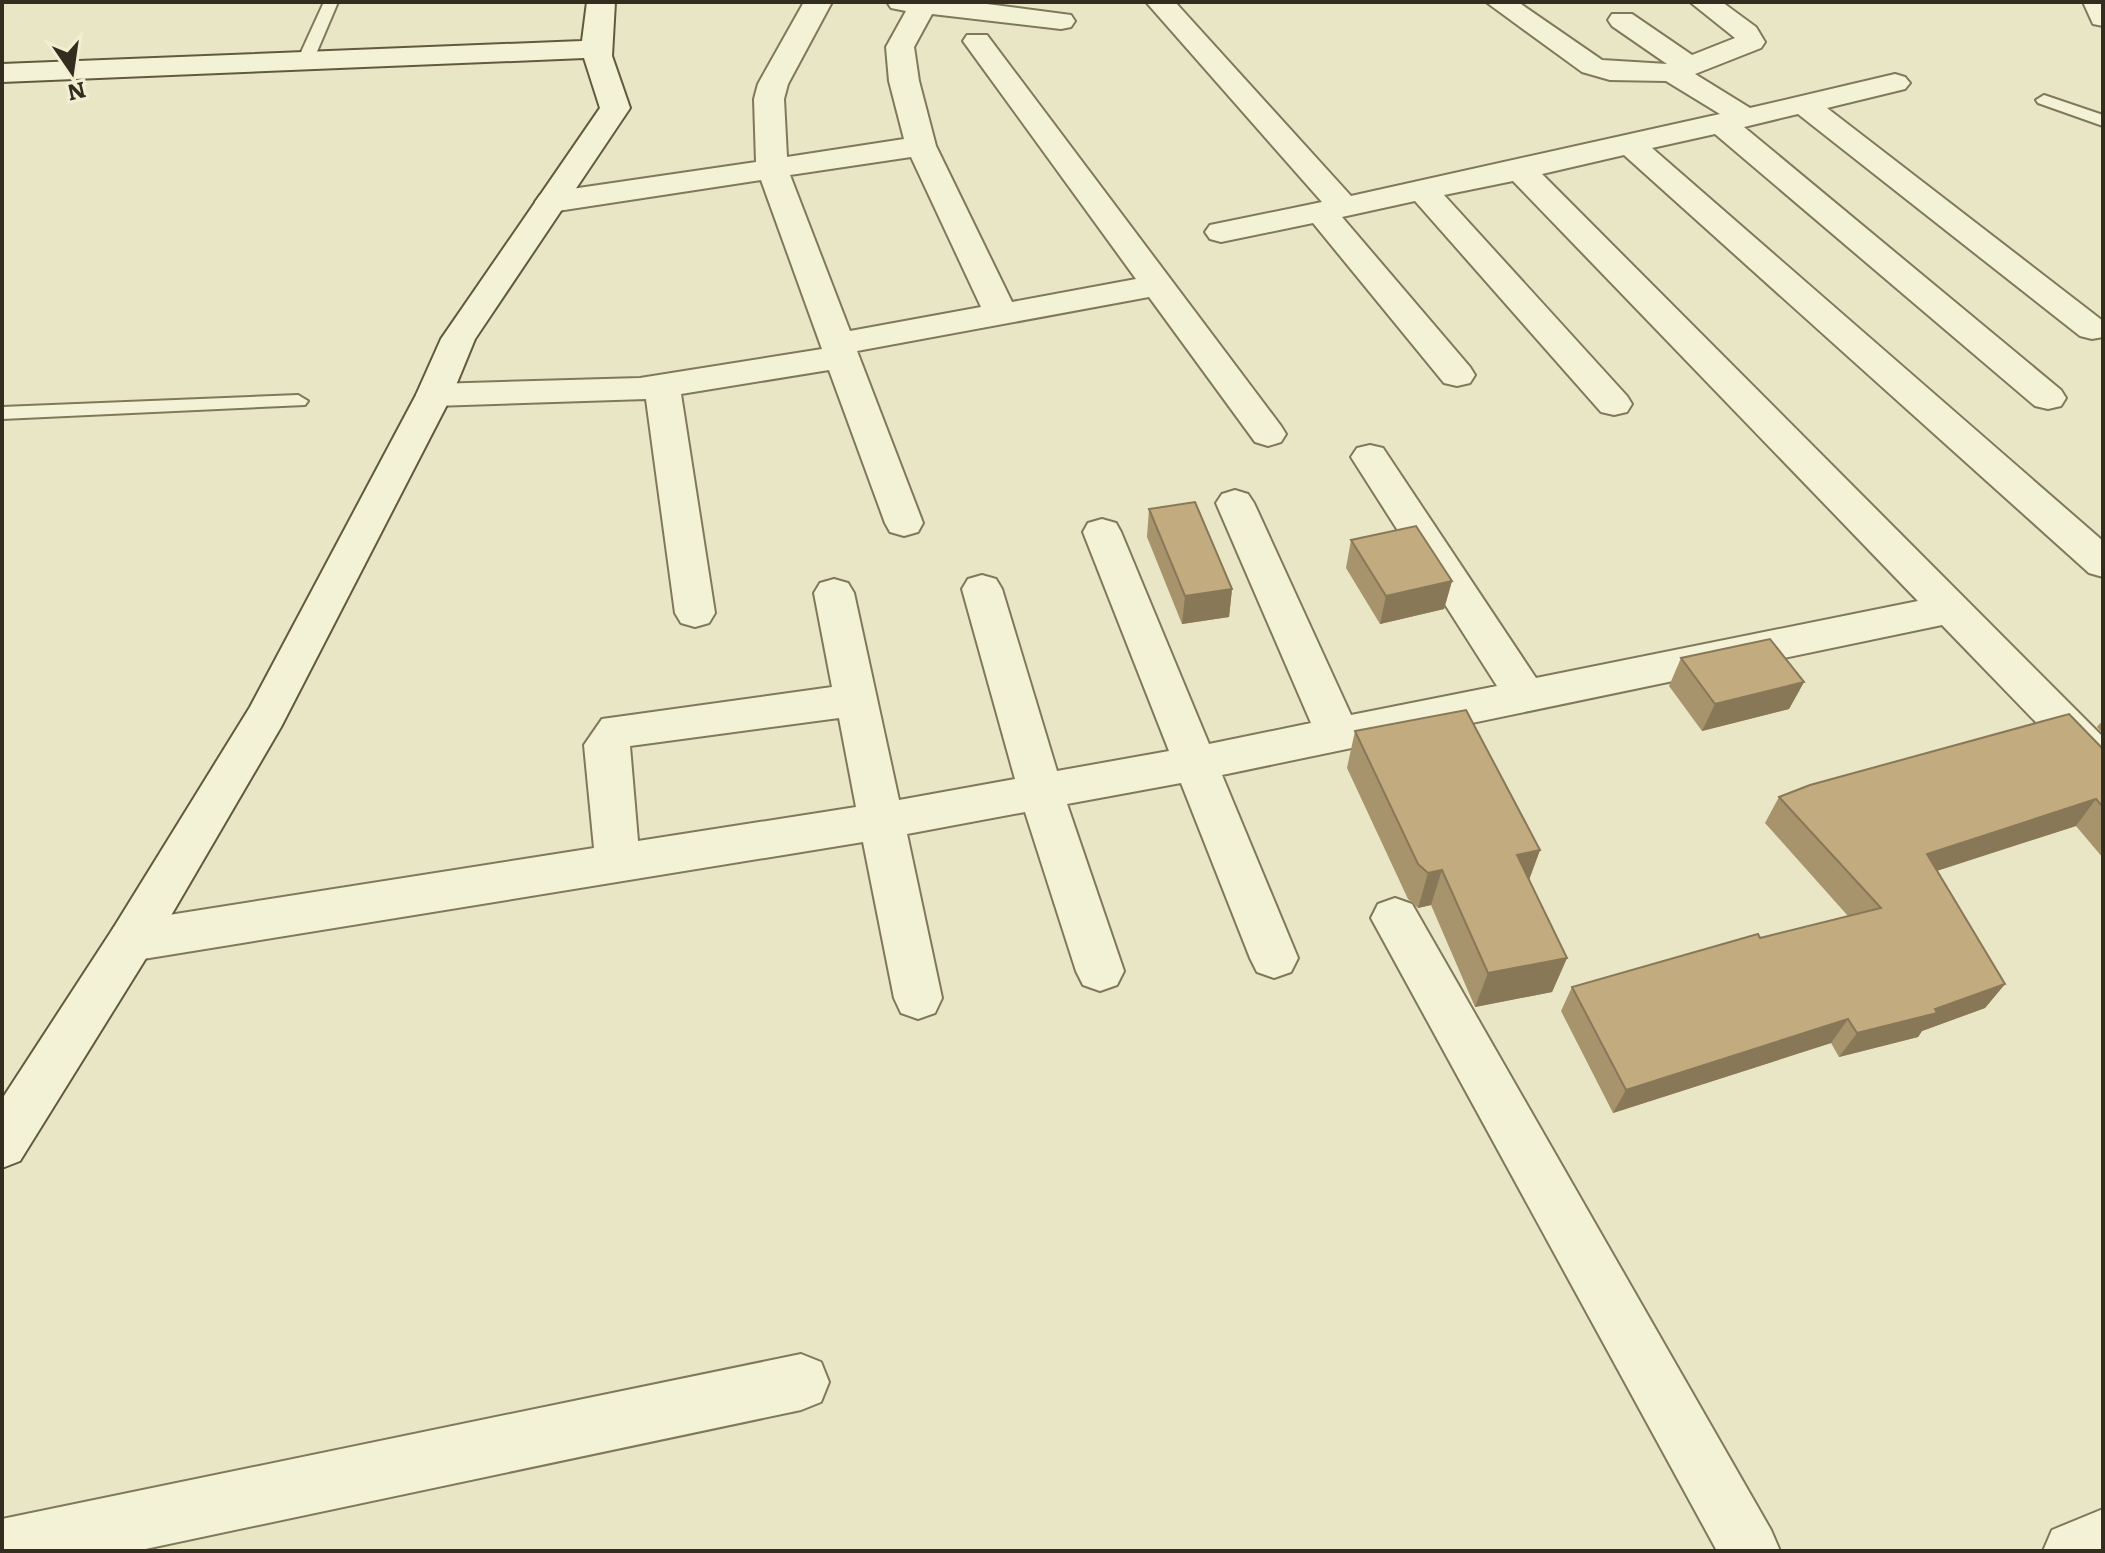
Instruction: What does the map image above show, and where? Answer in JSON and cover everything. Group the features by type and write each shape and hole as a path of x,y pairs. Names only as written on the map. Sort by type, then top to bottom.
{"street":[{"path":"818,2 773,84 769,99 772,168 904,523"},
{"path":"1160,2 1332,209 1457,375"},
{"path":"1500,2 1592,66 1610,71 1681,70 1751,42 1746,33 1704,2"},
{"path":"2097,2 2103,18"},
{"path":"1001,314 921,146 899,62 900,47 916,3 982,18 1061,21"},
{"path":"982,18 1158,285 1268,434"},
{"path":"2,73 305,61 602,19 615,108 458,339 434,395 266,716 131,941 2,1144"},
{"path":"1622,20 2048,398"},
{"path":"1221,232 1520,170 1895,83"},
{"path":"1803,104 2092,329"},
{"path":"1628,143 2103,563"},
{"path":"551,202 921,146"},
{"path":"1520,170 2103,764"},
{"path":"1423,191 1614,404"},
{"path":"434,395 662,385 840,351 1001,314 1158,285"},
{"path":"662,385 695,613"},
{"path":"1370,457 1526,696"},
{"path":"1235,503 1338,735"},
{"path":"1102,532 1193,764 1274,958"},
{"path":"982,589 1041,792 1100,971"},
{"path":"834,593 918,998"},
{"path":"131,941 618,864 1041,792 1338,735 1953,608"},
{"path":"618,864 606,745 617,731 855,700"},
{"path":"1395,918 1750,1551"},
{"path":"2,1549 801,1382"},
{"path":"2073,1551 2103,1539"}],"lane":[{"path":"305,61 331,2"},
{"path":"2044,100 2103,121"},
{"path":"2,413 298,401"}],"building":[{"path":"1195,502 1232,589 1185,596 1149,509"},
{"path":"1416,526 1452,581 1386,596 1351,540"},
{"path":"1770,639 1804,682 1715,704 1681,658"},
{"path":"1466,710 1540,850 1517,855 1567,958 1488,973 1442,870 1428,873 1418,864 1355,731"},
{"path":"2069,714 2103,749 2103,807 2096,799 1927,854 2005,984 1935,1009 1937,1013 1857,1033 1848,1019 1626,1090 1572,987 1758,934 1760,938 1881,908 1779,797 1810,785"}]}
